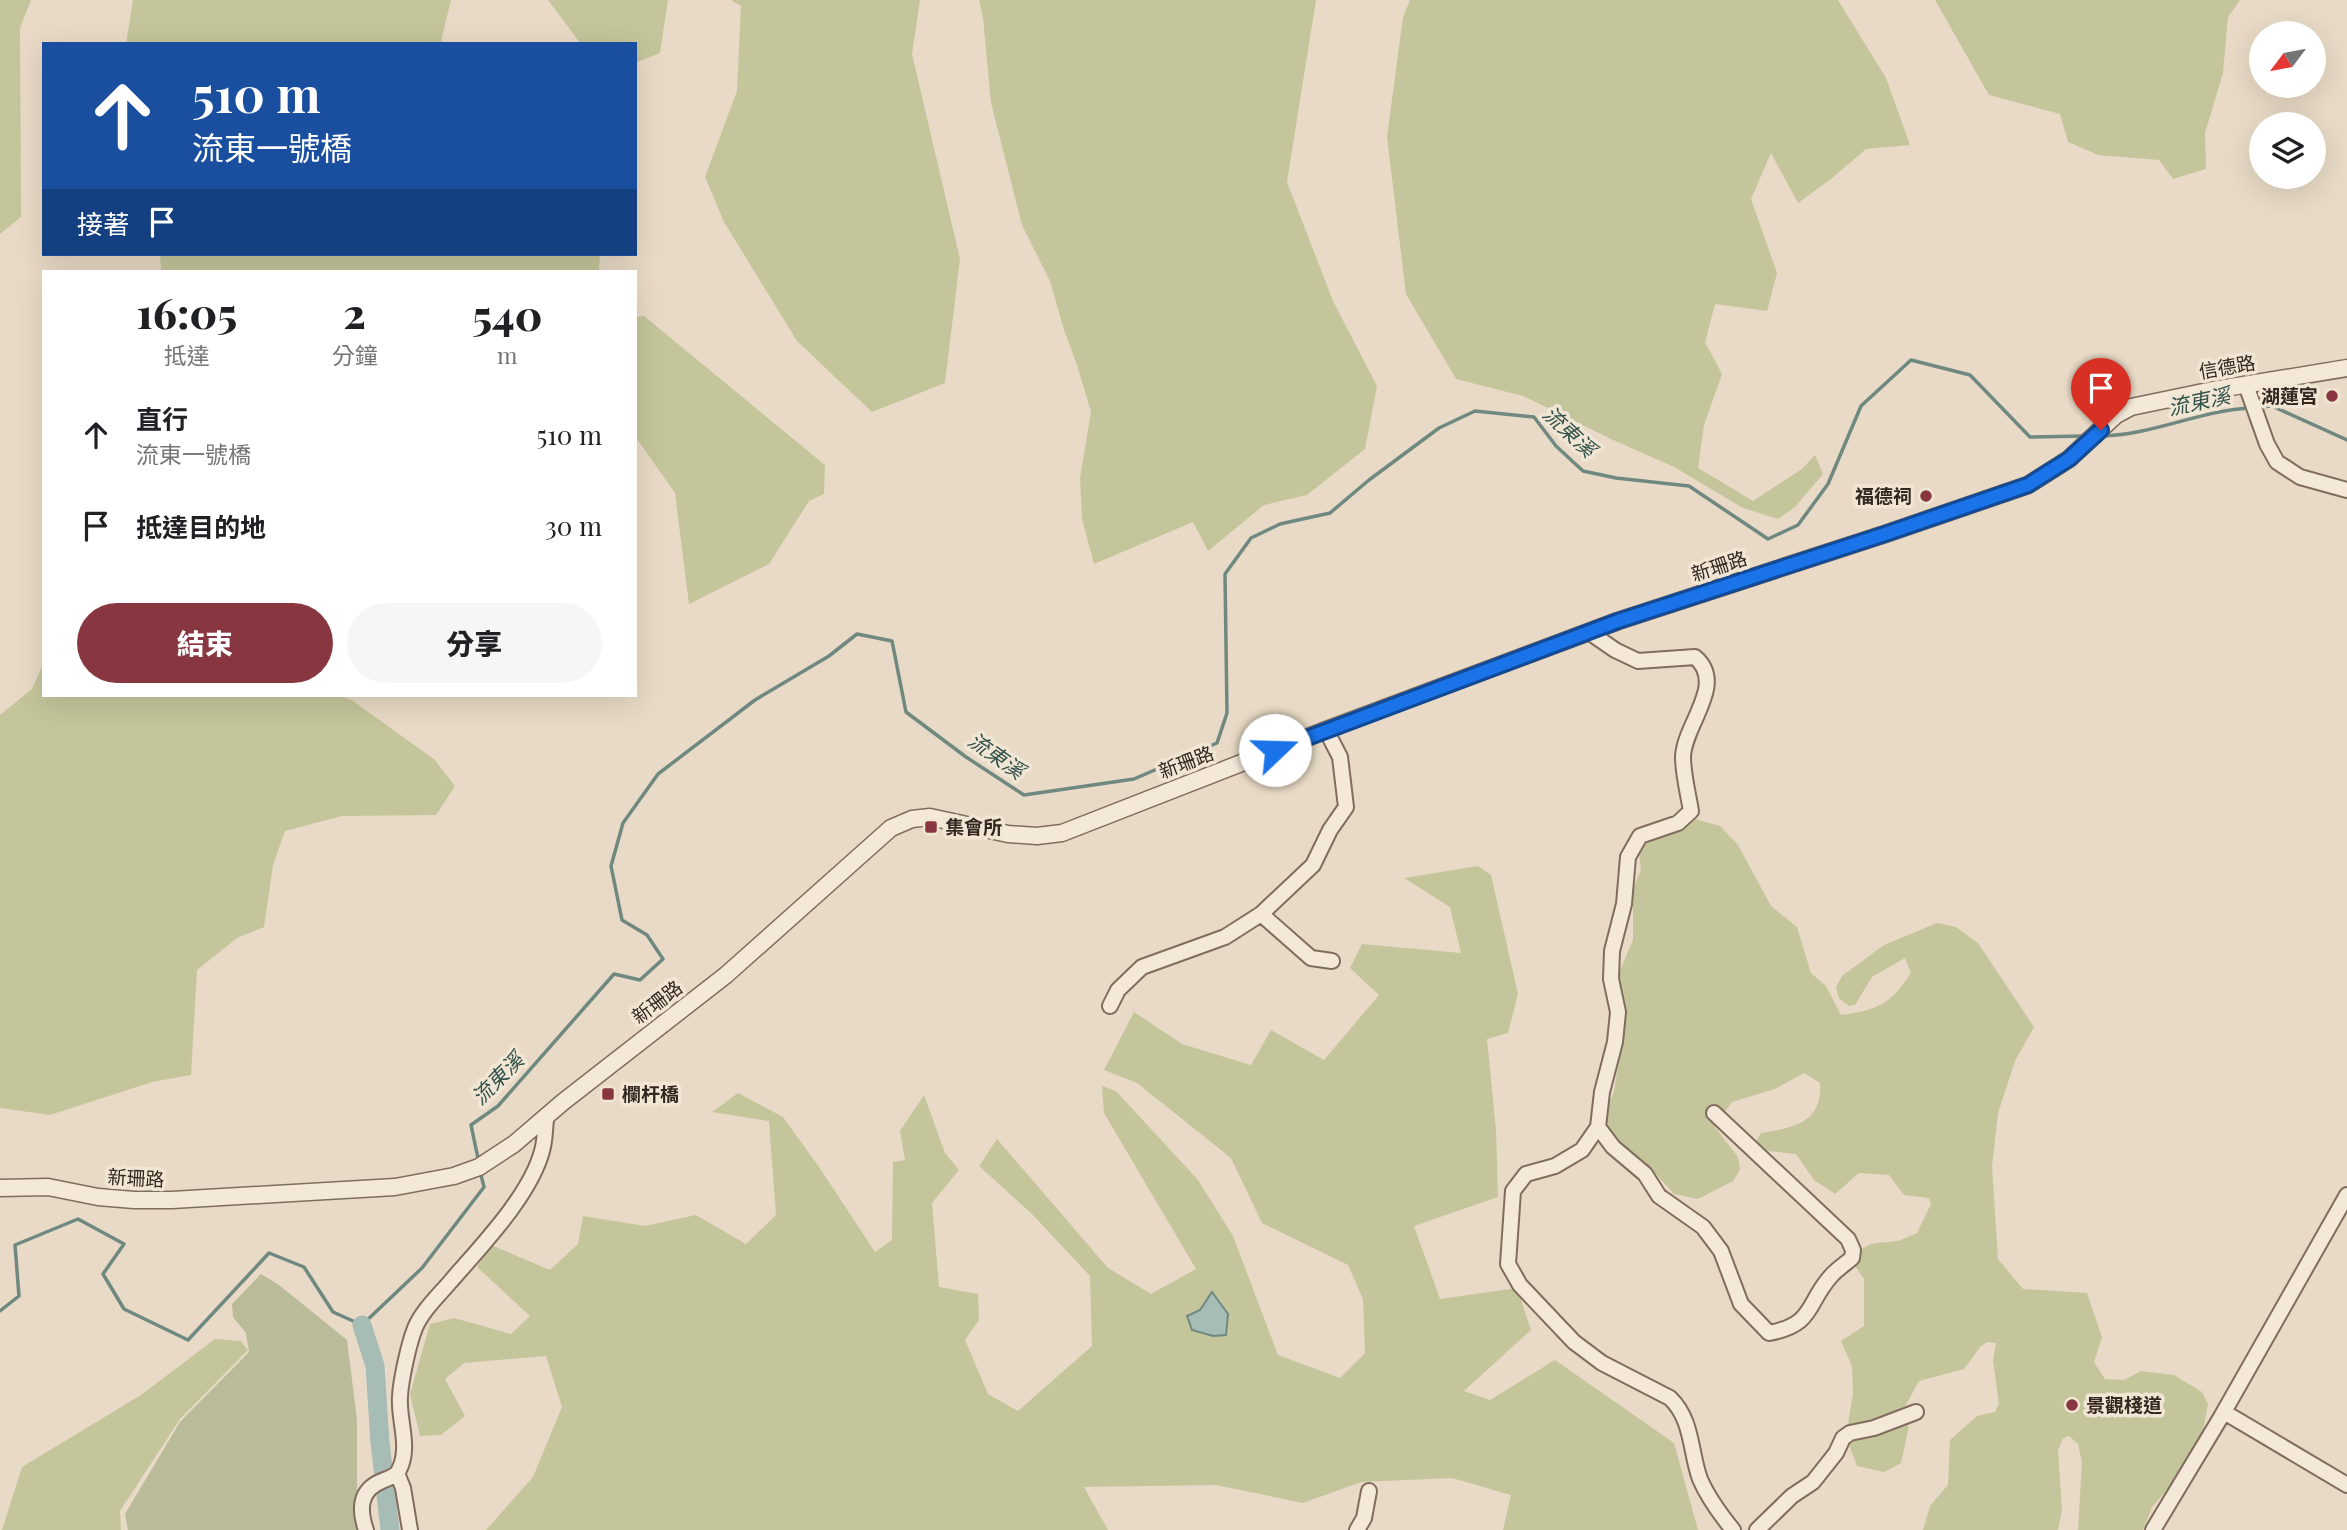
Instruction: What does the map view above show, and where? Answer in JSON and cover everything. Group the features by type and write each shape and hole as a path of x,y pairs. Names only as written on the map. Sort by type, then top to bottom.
{"street":[{"name":"信德路","path":"2116,415 2131,407 2248,390 2347,368"},
{"path":"2248,390 2267,444 2277,462 2300,477 2347,490"},
{"name":"新珊路","path":"0,1188 48,1187 98,1197 172,1200 395,1187 454,1176 479,1167 514,1144 574,1093 726,975 891,828 912,819 930,817 1009,834 1037,836 1062,832 1589,632 2028,485 2069,459 2116,415"},
{"path":"1589,632 1615,650 1638,661 1695,657 1703,664 1709,680 1683,756 1691,811 1678,824 1640,836 1628,857 1624,904 1612,951 1611,979 1618,1012 1615,1042 1602,1092 1598,1127 1582,1150 1555,1166 1526,1174 1513,1191 1508,1264 1520,1285 1574,1342 1602,1363 1670,1398 1679,1406 1686,1419 1700,1479 1713,1505 1733,1530"},
{"path":"1110,1006 1118,990 1142,967 1225,937 1261,914 1312,864 1346,807 1340,757 1326,730"},
{"path":"1261,914 1311,957 1332,961"},
{"path":"1598,1127 1613,1147 1645,1174 1659,1196 1703,1227 1721,1251 1741,1304 1769,1333 1782,1331 1803,1320 1830,1277 1852,1258 1853,1250 1847,1238 1714,1112"},
{"path":"366,1530 361,1507 368,1490 400,1469 404,1441 400,1396 415,1326 497,1229 525,1189 542,1151 546,1119"},
{"path":"2153,1530 2224,1412 2347,1195"},
{"path":"1758,1530 1792,1496 1813,1482 1836,1453 1843,1438 1850,1433 1874,1428 1916,1412"},
{"path":"2224,1412 2347,1485"},
{"path":"396,1474 403,1488 410,1530"},
{"path":"1357,1530 1364,1518 1368,1491"}],"green space":[{"path":"0,0 31,0 20,28 21,217 0,234"},
{"path":"133,0 451,0 442,42 126,42"},
{"path":"548,0 668,0 660,53 637,62 637,42 580,42"},
{"path":"731,0 920,0 912,54 960,259 945,383 872,412 797,341 724,222 705,177 737,91 741,6"},
{"path":"979,0 1316,0 1287,182 1333,301 1377,386 1365,449 1307,495 1264,505 1208,551 1193,522 1094,564 1082,519 1080,478 1091,412 1050,281 1022,225 991,103"},
{"path":"1410,0 1838,0 1886,78 1910,145 1866,149 1798,203 1771,153 1751,199 1777,273 1767,311 1715,304 1705,342 1722,374 1704,425 1698,468 1753,501 1802,469 1815,455 1823,474 1795,507 1778,519 1743,508 1674,467 1523,396 1456,379 1406,294 1387,137 1403,17"},
{"path":"1935,0 2240,0 2228,17 2223,73 2205,133 2206,169 2173,179 2159,160 2098,155 2068,142 2060,114 1989,95"},
{"path":"160,256 600,256 599,270 161,270"},
{"path":"644,316 825,465 824,494 809,501 769,564 689,604 675,493 637,439 637,317"},
{"path":"42,666 42,697 344,697 435,760 455,786 436,815 342,816 285,831 273,865 264,927 237,938 197,970 191,1075 152,1082 50,1115 0,1108 0,715 32,689"},
{"path":"1695,819 1720,826 1738,845 1771,906 1797,927 1811,973 1826,986 1841,1015 1882,1004 1911,973 1905,958 1872,977 1855,1005 1849,1006 1839,998 1836,987 1842,976 1884,945 1937,923 1956,927 1978,943 2034,1027 2015,1061 1998,1113 1992,1166 1998,1259 2023,1289 2087,1293 2102,1337 2094,1362 2105,1379 2124,1380 2141,1371 2174,1375 2202,1392 2208,1404 2203,1431 2182,1473 2152,1507 2143,1530 2078,1530 2082,1462 2078,1444 2069,1436 2063,1438 2058,1450 2062,1510 2058,1530 1923,1530 1930,1506 1948,1485 1950,1440 1977,1416 1995,1412 1999,1404 1993,1361 1996,1343 1987,1342 1980,1347 1964,1369 1919,1381 1901,1414 1900,1423 1909,1426 1901,1463 1884,1472 1857,1466 1846,1437 1853,1393 1852,1366 1841,1341 1864,1326 1864,1279 1853,1263 1868,1245 1893,1242 1917,1233 1931,1204 1929,1198 1904,1195 1889,1175 1859,1173 1835,1194 1814,1180 1796,1154 1752,1149 1761,1133 1795,1126 1811,1115 1817,1107 1820,1083 1804,1073 1775,1089 1732,1102 1714,1126 1738,1157 1740,1170 1733,1181 1698,1199 1674,1194 1653,1171 1628,1170 1608,1145 1601,1121 1614,1092 1625,1020 1618,975 1633,940 1633,889 1641,870 1638,845"},
{"path":"1478,866 1491,875 1518,994 1508,1033 1487,1039 1496,1130 1498,1197 1414,1226 1440,1299 1517,1288 1531,1330 1464,1391 1490,1400 1555,1360 1674,1443 1698,1530 1503,1530 1511,1495 1452,1478 1361,1482 1303,1503 1216,1485 1084,1487 1108,1530 486,1530 533,1477 562,1407 546,1356 464,1363 445,1379 465,1416 441,1435 420,1436 410,1394 430,1324 454,1318 511,1334 530,1316 477,1267 491,1245 550,1270 578,1244 583,1216 645,1226 696,1215 746,1244 776,1215 769,1121 712,1112 738,1093 783,1117 875,1252 892,1240 893,1162 905,1160 900,1131 924,1095 945,1153 959,1170 932,1203 939,1287 978,1294 979,1320 965,1340 988,1394 1018,1411 1092,1346 1090,1276 1032,1214 979,1166 997,1139 1108,1268 1151,1294 1196,1269 1104,1113 1102,1086 1116,1091 1198,1180 1233,1236 1278,1355 1340,1378 1365,1353 1363,1299 1348,1265 1262,1223 1231,1158 1137,1083 1104,1070 1134,1012 1182,1044 1251,1065 1271,1030 1324,1060 1379,995 1350,968 1362,944 1461,953 1450,907 1404,878"},
{"path":"261,1274 279,1285 347,1340 357,1420 357,1530 128,1530 125,1514 180,1422 249,1352 246,1333 233,1317 232,1304"},
{"path":"215,1339 241,1341 248,1350 180,1419 120,1511 121,1530 2,1530 22,1467 141,1395"}],"shaded area":[{"path":"1212,1292 1228,1314 1226,1335 1213,1336 1192,1330 1187,1316 1200,1310"}],"waterway":[{"name":"流東溪","path":"479,1163 471,1125 498,1106 614,974 640,980 663,959 647,935 622,920 611,866 623,823 658,774 755,700 829,656 857,634 892,641 906,712 966,757 1024,795 1134,779 1217,743 1227,713 1225,574 1251,538 1280,524 1330,513 1439,428 1475,411 1534,417 1556,446 1583,471 1616,478 1689,486 1768,539 1798,525 1828,484 1861,406 1911,360 1970,375 2030,437 2084,436"},
{"name":"流東溪","path":"2256,407 2272,406 2347,440"},
{"name":"流東溪","path":"2102,436 2139,432 2249,408"},
{"name":"流東溪","path":"0,1311 19,1296 15,1245 78,1219 124,1244 103,1274 124,1309 188,1340 269,1253 304,1267 333,1312 362,1325 422,1268 484,1187 480,1171"},
{"path":"362,1325 375,1366 390,1530"}],"place":[{"name":"湖蓮宮","path":"2332,396"},
{"name":"福德祠","path":"1926,496"},
{"name":"集會所","path":"931,827"},
{"name":"欄杆橋","path":"608,1094"},
{"name":"景觀棧道","path":"2072,1405"}],"route":[{"path":"1275,750 1618,621 2028,485 2069,459 2101,430"}]}
